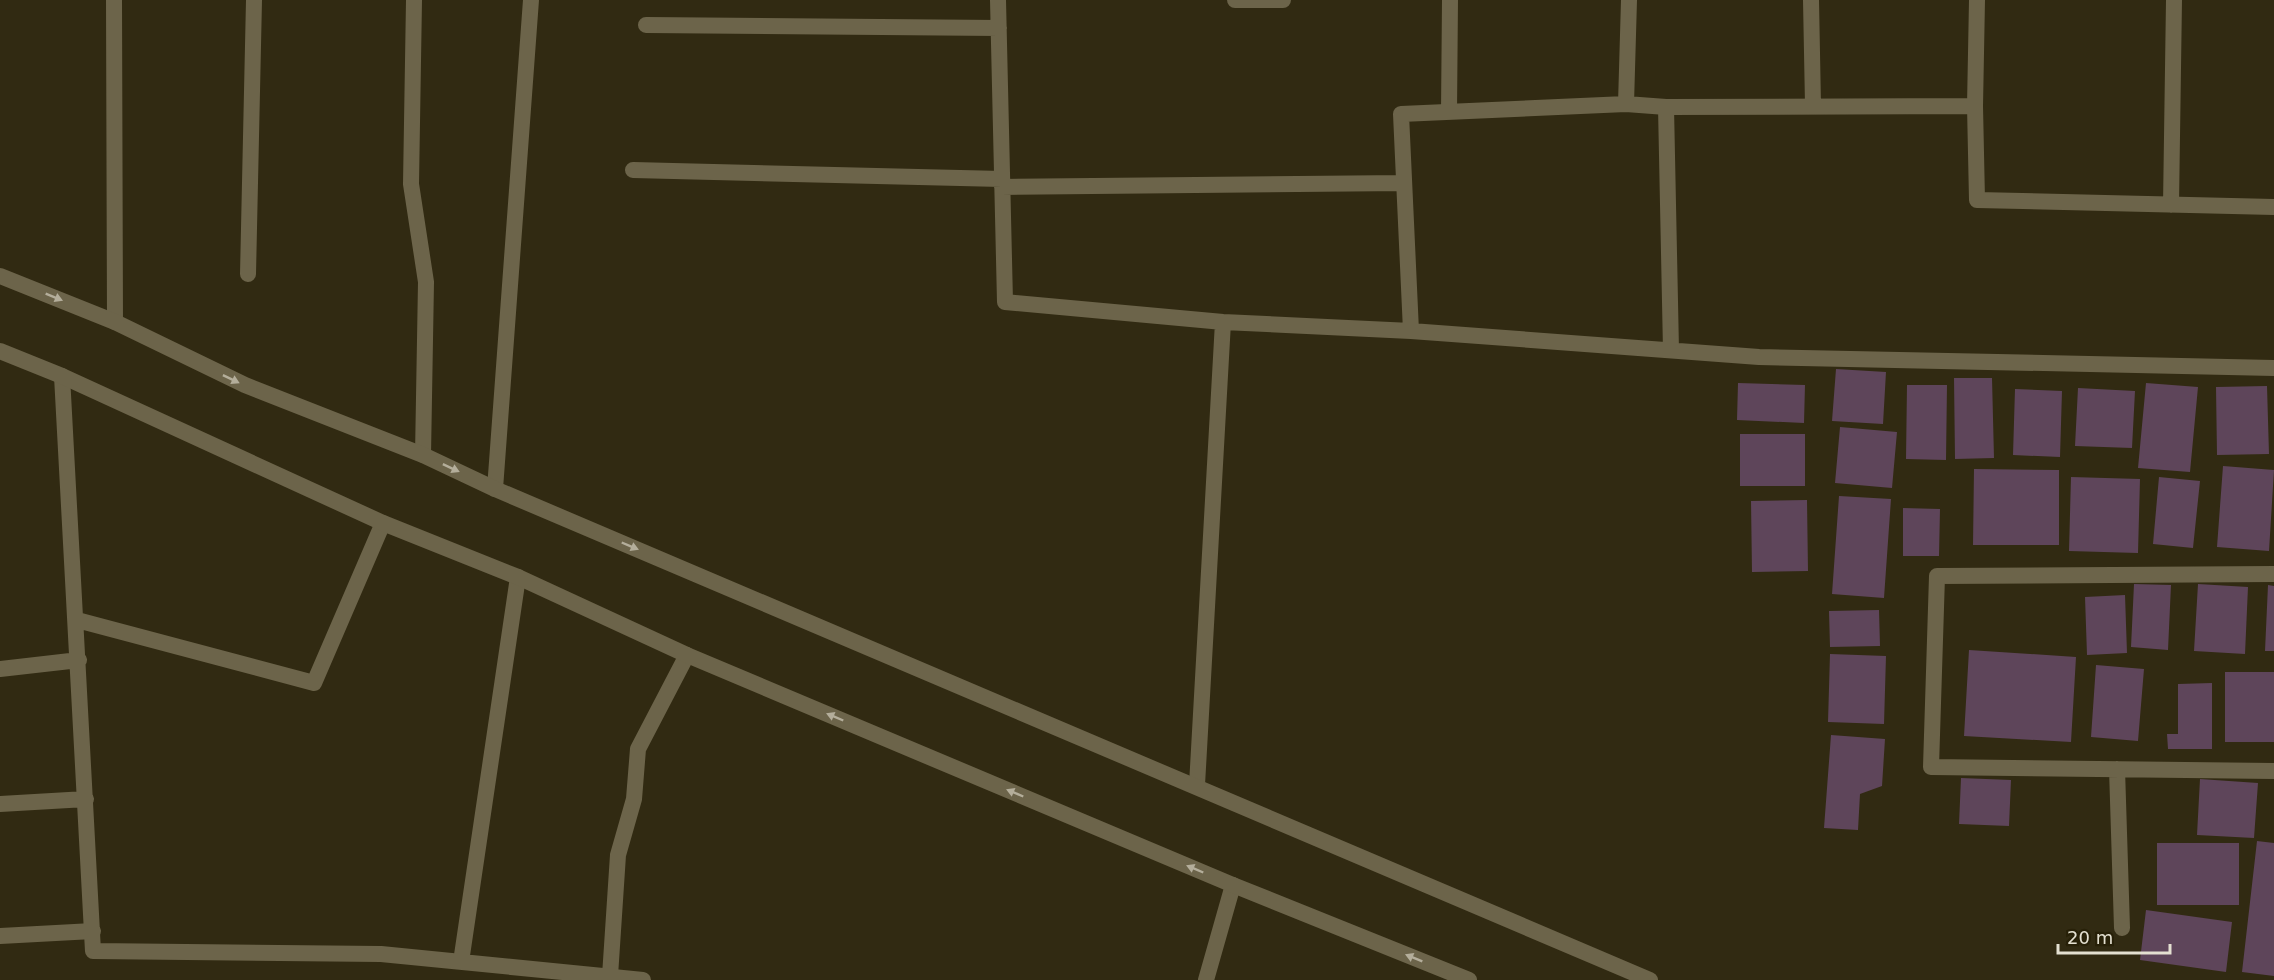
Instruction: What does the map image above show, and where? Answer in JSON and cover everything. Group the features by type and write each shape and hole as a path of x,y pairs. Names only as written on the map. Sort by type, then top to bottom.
{"street":[{"path":"114,0 115,322"},
{"path":"248,273 254,0"},
{"path":"414,0 411,184 426,282 423,455"},
{"path":"495,489 531,0"},
{"path":"998,0 1005,302 1223,322 1411,331 1759,357 2274,368"},
{"path":"1235,0 1283,0"},
{"path":"1449,112 1450,0"},
{"path":"1626,104 1629,0"},
{"path":"1811,0 1813,105"},
{"path":"1977,0 1975,106 1977,200 2274,207"},
{"path":"2171,205 2174,0"},
{"path":"646,26 999,28"},
{"path":"1411,331 1401,114 1626,104 1666,107 1975,106"},
{"path":"1666,107 1671,350"},
{"path":"633,170 1002,183 1404,183"},
{"path":"0,276 115,322 245,385 423,455 495,489 1197,785 1650,980"},
{"path":"1197,785 1223,322"},
{"path":"0,351 62,376 383,523 518,577 687,655 1233,885 1469,980"},
{"path":"62,376 77,620 93,951 381,954 643,980"},
{"path":"77,620 314,683 383,523"},
{"path":"2274,574 1937,576 1931,767 2274,771"},
{"path":"461,962 518,577"},
{"path":"610,975 618,855 634,799 638,749 687,655"},
{"path":"0,669 79,660"},
{"path":"2117,769 2122,928"},
{"path":"0,804 86,799"},
{"path":"1206,980 1233,885"},
{"path":"0,936 93,932"}],"building":[{"path":"1836,369 1886,372 1883,424 1832,421"},
{"path":"1954,378 1992,378 1994,458 1955,459"},
{"path":"1738,383 1805,385 1804,423 1737,420"},
{"path":"2146,383 2198,387 2190,472 2138,468"},
{"path":"1907,385 1947,385 1946,460 1906,459"},
{"path":"2267,386 2269,454 2217,455 2216,387"},
{"path":"2078,388 2135,391 2132,448 2075,446"},
{"path":"2015,389 2062,391 2060,457 2013,455"},
{"path":"1840,427 1897,432 1892,488 1835,483"},
{"path":"1740,434 1805,434 1805,486 1740,486"},
{"path":"2223,466 2274,470 2269,551 2217,547"},
{"path":"1974,469 2059,470 2059,545 1973,545"},
{"path":"2071,477 2140,479 2138,553 2069,551"},
{"path":"2159,477 2200,481 2193,548 2153,544"},
{"path":"1839,496 1891,499 1884,598 1832,594"},
{"path":"1807,500 1808,571 1752,572 1751,501"},
{"path":"1903,508 1940,509 1939,556 1903,556"},
{"path":"2134,584 2171,585 2168,650 2131,647"},
{"path":"2198,584 2248,587 2245,654 2194,651"},
{"path":"2268,585 2274,586 2274,651 2265,651"},
{"path":"2125,595 2127,653 2087,655 2085,597"},
{"path":"1879,610 1880,646 1830,647 1829,611"},
{"path":"1969,650 2076,657 2071,742 1964,736"},
{"path":"1830,654 1886,656 1884,724 1828,722"},
{"path":"2096,665 2144,669 2138,741 2091,737"},
{"path":"2225,672 2274,672 2274,742 2225,742"},
{"path":"2212,683 2212,749 2168,749 2167,734 2178,734 2178,684"},
{"path":"1831,735 1885,739 1882,786 1860,794 1858,830 1824,828"},
{"path":"1961,778 2011,780 2009,826 1959,824"},
{"path":"2200,779 2258,783 2254,838 2197,835"},
{"path":"2257,841 2274,843 2274,976 2242,972"},
{"path":"2157,843 2239,843 2239,905 2157,905"},
{"path":"2146,910 2232,922 2226,972 2140,960"}]}
